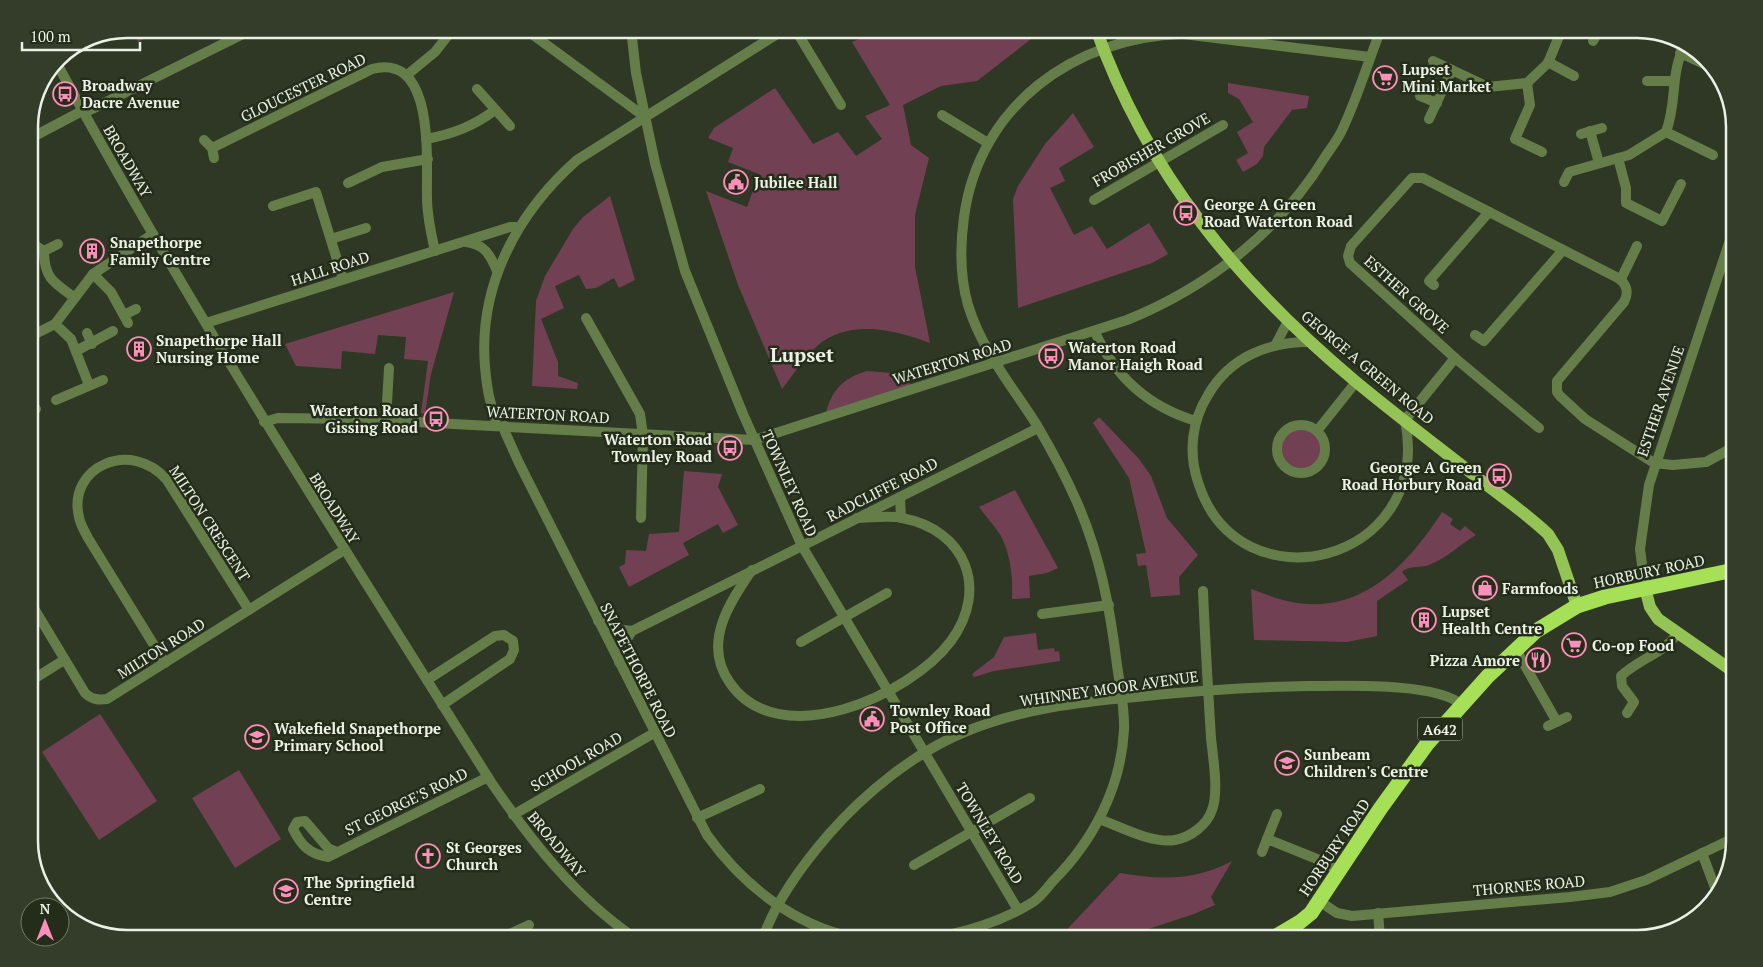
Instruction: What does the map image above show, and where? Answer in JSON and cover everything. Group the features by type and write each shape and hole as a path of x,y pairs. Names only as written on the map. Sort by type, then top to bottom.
{"highway":[{"name":"HORBURY ROAD","path":"1286,930 1300,922 1319,901 1427,744 1515,648 1536,631 1577,606 1605,597 1726,572"}],"main road":[{"name":"GEORGE A GREEN ROAD","path":"1099,38 1132,113 1159,163 1196,218 1232,262 1288,321 1356,382 1548,534 1558,550 1577,606"},
{"path":"1645,588 1653,613 1677,634 1726,667"}],"street":[{"path":"38,134 235,38"},
{"path":"435,251 428,211 426,139 416,90 407,76 435,52 446,38"},
{"path":"537,38 645,116"},
{"name":"TOWNLEY ROAD","path":"632,38 636,73 655,163 685,271 754,440 802,546 1018,910"},
{"name":"SNAPETHORPE ROAD","path":"771,38 645,116 570,166 535,203 518,227 497,271 488,306 484,345 487,385 501,426 697,818 711,841 735,871 778,905 823,930"},
{"path":"800,38 841,106"},
{"path":"965,930 1018,910 1036,900 1073,862 1099,819 1116,777 1124,729 1122,698 1109,605 1095,547 1066,479 1038,428 995,364 981,338 967,302 961,251 963,224 970,183 988,143 1003,121 1030,91 1053,73 1090,52 1140,38"},
{"path":"1227,38 1370,56"},
{"name":"WATERTON ROAD","path":"264,422 278,418 386,420 754,440 1095,332 1136,317 1176,298 1232,262 1280,215 1312,179 1343,129 1377,38"},
{"path":"1433,61 1488,88 1527,82 1548,62 1558,38"},
{"path":"1564,182 1569,172 1618,158 1642,148 1666,132 1673,112 1674,81 1681,50"},
{"path":"1680,53 1694,60"},
{"path":"1548,62 1574,76"},
{"name":"GLOUCESTER ROAD","path":"210,148 372,69 388,66 402,71 407,76"},
{"name":"BROADWAY","path":"60,68 83,112 153,234 264,422 488,777 537,847 590,903 625,930"},
{"path":"1430,119 1452,70"},
{"path":"1647,81 1674,81"},
{"path":"1527,82 1530,105 1511,138 1542,152"},
{"path":"477,89 510,126"},
{"path":"1420,96 1437,103"},
{"path":"426,139 456,133 476,123 495,110"},
{"path":"942,115 988,143"},
{"name":"FROBISHER GROVE","path":"1094,200 1223,124"},
{"path":"1599,163 1586,132 1602,128"},
{"path":"1666,132 1691,150 1713,155"},
{"path":"1618,158 1626,188 1626,203 1621,213"},
{"path":"348,183 382,167 428,159"},
{"name":"ESTHER GROVE","path":"1539,428 1455,358 1354,268 1350,263 1349,250 1404,185 1415,177 1423,178 1621,280"},
{"path":"1626,203 1662,220 1681,184"},
{"path":"273,206 316,192 343,279"},
{"name":"ESTHER GROVE","path":"1434,286 1429,281 1489,212"},
{"name":"HALL ROAD","path":"206,323 464,241 510,227 518,227"},
{"path":"330,239 361,231"},
{"path":"38,332 55,324 93,274 153,234"},
{"path":"464,241 478,243 486,250 497,271"},
{"path":"44,251 58,244"},
{"path":"1637,246 1634,264 1621,280 1626,288 1624,302 1559,376 1557,392 1585,419 1654,463 1673,465 1706,462 1725,452"},
{"path":"38,247 44,251 48,274 53,283 74,297"},
{"path":"1475,335 1484,341 1563,250"},
{"name":"ESTHER AVENUE","path":"1645,588 1640,549 1644,505 1654,463 1725,254"},
{"path":"93,274 111,292 126,319 136,309"},
{"path":"586,318 640,414 642,434 641,518"},
{"path":"1276,344 1288,321"},
{"path":"55,324 71,340 89,385"},
{"path":"76,351 113,331"},
{"path":"1095,332 1116,368 1135,388 1157,405 1196,421"},
{"path":"87,333 92,344"},
{"path":"1310,342 1276,344 1258,350 1226,372 1208,395 1196,421 1193,438 1195,473 1200,490 1213,513 1231,532 1245,542 1278,555 1295,557 1330,553 1346,547 1369,533 1387,514 1400,492 1408,467 1409,451 1405,420 1455,358"},
{"path":"386,420 390,368"},
{"path":"60,400 102,380"},
{"path":"1317,431 1356,382"},
{"path":"1298,425 1308,426 1317,431 1323,439 1325,449 1323,459 1317,467 1308,472 1298,473 1288,470 1281,463 1277,454 1277,444 1281,434 1288,428 1298,425"},
{"name":"RADCLIFFE ROAD","path":"632,631 714,588 1038,428"},
{"name":"MILTON CRESCENT","path":"165,663 88,538 78,517 78,500 83,486 98,468 110,461 125,459 143,461 157,469 167,480 249,610"},
{"path":"900,497 901,518"},
{"path":"752,570 730,601 721,623 717,644 719,662 730,684 749,704 763,711 784,716 807,716 849,708 889,691 928,663 950,642 960,627 969,599 967,571 956,548 948,539 926,525 901,518 857,518"},
{"name":"MILTON ROAD","path":"38,615 85,693 90,698 108,699 344,550"},
{"path":"714,588 730,601"},
{"path":"1099,819 1153,838 1166,840 1184,837 1195,832 1206,821 1212,810 1214,798 1203,591"},
{"path":"801,642 887,593"},
{"path":"1042,614 1109,605"},
{"path":"598,621 616,629 632,631 623,645 619,662"},
{"path":"426,680 495,636 504,634 513,641 514,650 510,659 442,705"},
{"path":"1627,712 1634,702 1622,686 1621,676 1630,666 1670,645 1677,634"},
{"path":"1515,648 1552,724 1567,717"},
{"path":"38,676 64,660"},
{"name":"WHINNEY MOOR AVENUE","path":"767,930 778,905 811,855 840,821 878,786 926,753 965,732 1018,714 1122,698 1208,690 1334,686 1407,689 1441,694 1455,698 1462,705"},
{"name":"SCHOOL ROAD","path":"513,814 654,733"},
{"name":"ST GEORGE'S ROAD","path":"337,852 488,777"},
{"path":"697,818 760,789"},
{"path":"914,865 1030,798"},
{"path":"1262,852 1276,814"},
{"path":"1268,838 1327,863 1339,873"},
{"name":"THORNES ROAD","path":"1319,901 1344,916 1610,892 1646,880 1726,842"},
{"path":"1702,853 1714,884"},
{"path":"1378,913 1379,930"},
{"path":"518,930 529,925"}],"shaded area":[{"path":"136,38 146,38 138,42"},
{"path":"862,38 1032,38 977,81 941,86 903,105 911,145 929,158 915,215 915,267 930,343 902,334 872,329 842,332 816,347 782,389 738,285 706,191 747,207 759,174 728,162 733,148 708,138 714,128 775,88 813,144 838,132 856,156 882,139 865,116 890,105 852,42"},
{"path":"1228,83 1309,96 1307,108 1292,110 1264,147 1263,156 1257,164 1243,172 1236,160 1248,153 1237,132 1253,122 1239,99 1228,93"},
{"path":"1073,113 1094,147 1059,168 1065,181 1050,188 1074,235 1092,226 1107,249 1149,223 1168,254 1152,263 1018,308 1013,199 1018,186 1045,144"},
{"path":"610,196 635,280 619,288 614,278 596,288 586,289 579,275 555,286 564,308 541,319 558,362 558,376 578,383 577,389 532,386 536,301 545,276 573,229 583,217"},
{"path":"454,292 431,374 425,414 421,413 428,361 404,359 406,337 378,335 375,354 342,351 341,369 296,366 285,344"},
{"path":"867,371 893,373 917,388 825,417 830,400 839,387 858,374"},
{"path":"1099,417 1139,459 1151,476 1167,518 1198,555 1179,577 1180,595 1151,597 1146,565 1138,566 1136,554 1146,553 1129,478 1093,423"},
{"path":"1305,429 1312,432 1318,438 1321,449 1320,457 1312,466 1305,469 1297,469 1290,466 1282,457 1281,445 1284,438 1293,430"},
{"path":"684,471 722,474 718,487 738,525 723,533 718,524 683,543 689,555 629,587 619,567 625,564 626,550 646,551 649,534 679,532"},
{"path":"1015,490 1058,568 1047,573 1029,576 1030,598 1012,599 1011,567 1007,551 999,532 979,507"},
{"path":"1442,512 1453,519 1450,524 1460,531 1465,526 1476,535 1435,562 1426,566 1408,568 1402,572 1408,580 1377,601 1377,636 1347,642 1254,640 1251,589 1282,600 1313,604 1337,602 1358,595 1378,583 1397,568 1413,551"},
{"path":"1036,633 1038,650 1054,648 1055,652 1059,651 1060,661 994,671 974,677 972,674 994,657 1004,637"},
{"path":"100,714 157,801 99,840 42,752"},
{"path":"239,770 281,839 235,868 192,798"},
{"path":"1232,861 1211,897 1215,905 1194,914 1145,930 1067,930 1120,873 1163,878 1191,875 1218,868"}],"place":[{"name":"Lupset Mini Market","path":"1385,78"},
{"name":"Broadway Dacre Avenue","path":"65,94"},
{"name":"Jubilee Hall","path":"736,182"},
{"name":"George A Green Road Waterton Road","path":"1186,213"},
{"name":"Snapethorpe Family Centre","path":"92,251"},
{"name":"Snapethorpe Hall Nursing Home","path":"139,349"},
{"name":"Waterton Road Manor Haigh Road","path":"1051,356"},
{"name":"Waterton Road Gissing Road","path":"436,419"},
{"name":"Waterton Road Townley Road","path":"730,448"},
{"name":"George A Green Road Horbury Road","path":"1499,476"},
{"name":"Farmfoods","path":"1485,588"},
{"name":"Lupset Health Centre","path":"1424,620"},
{"name":"Co-op Food","path":"1574,645"},
{"name":"Pizza Amore","path":"1538,660"},
{"name":"Townley Road Post Office","path":"872,719"},
{"name":"Wakefield Snapethorpe Primary School","path":"257,737"},
{"name":"Sunbeam Children's Centre","path":"1287,763"},
{"name":"St Georges Church","path":"428,856"},
{"name":"The Springfield Centre","path":"286,891"}],"district":[{"name":"Lupset","path":"802,354"}]}
